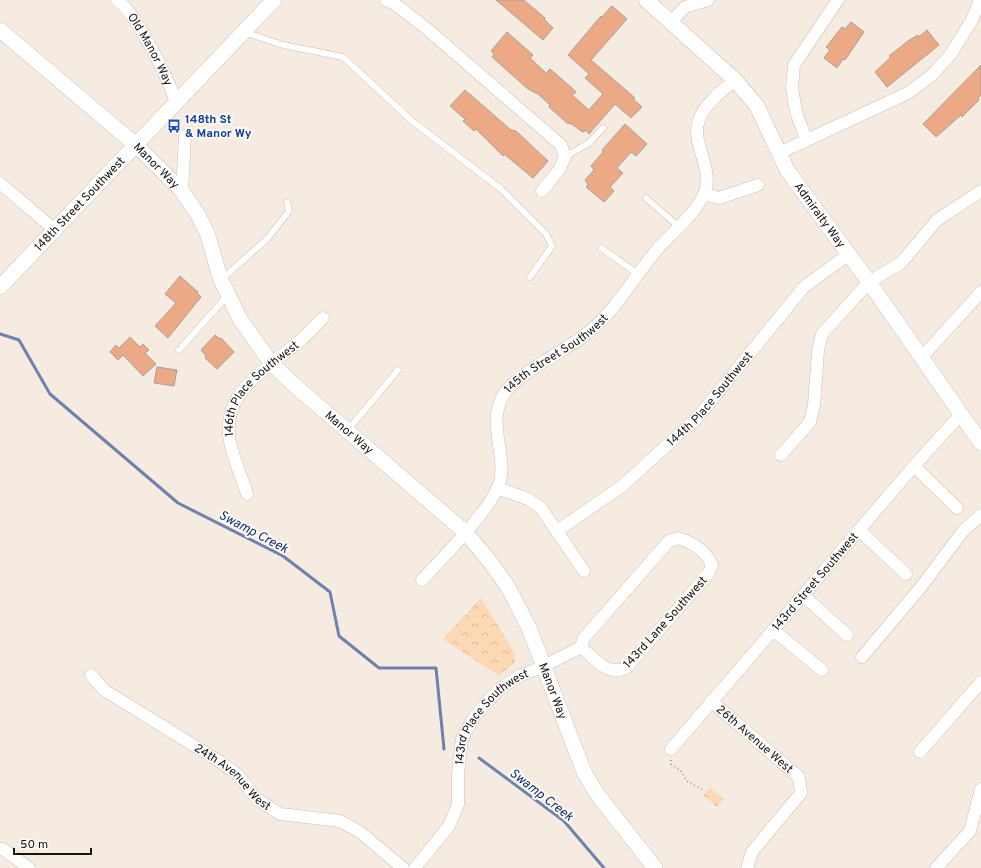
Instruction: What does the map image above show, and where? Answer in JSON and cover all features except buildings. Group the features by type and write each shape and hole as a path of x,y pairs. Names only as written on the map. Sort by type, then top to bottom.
{"street":[{"name":"Old Manor Way","path":"117,0 142,31 169,83 177,104"},
{"name":"148th Street Southwest","path":"1,283 137,146 274,0"},
{"path":"386,0 396,5 426,28 561,145 565,156 559,170 542,191"},
{"name":"Admiralty Way","path":"646,0 735,80 757,106 786,170 869,282 981,444"},
{"path":"671,22 685,7 708,0"},
{"path":"806,139 796,112 792,88 794,65 838,0"},
{"path":"779,153 806,139 908,93 932,75 976,24 980,0"},
{"name":"Manor Way","path":"0,30 137,146 182,191 198,215 206,233 221,280 240,319 271,363 293,384 465,532 488,559 508,587 529,628 542,667 584,772 597,794 655,868"},
{"name":"145th Street Southwest","path":"465,532 492,500 500,482 501,463 495,426 497,411 503,396 512,383 585,335 600,322 638,274 694,209 704,194 707,179 698,133 698,120 707,106 735,80"},
{"path":"182,191 185,136"},
{"path":"0,183 55,230"},
{"path":"704,194 719,198 758,184"},
{"path":"781,455 810,422 814,405 818,351 822,334 869,282 901,263 937,220 981,191"},
{"name":"144th Place Southwest","path":"557,531 622,486 697,418 804,287 849,254"},
{"path":"922,357 981,292"},
{"name":"146th Place Southwest","path":"247,494 229,435 229,418 234,403 240,392 271,363 301,340 324,318"},
{"name":"143rd Street Southwest","path":"671,748 914,466 960,415"},
{"path":"914,466 957,508"},
{"path":"497,488 528,499 541,508 584,571"},
{"path":"862,657 921,587 963,531 981,515"},
{"path":"859,530 906,574"},
{"path":"422,580 465,532"},
{"name":"143rd Lane Southwest","path":"678,538 690,541 703,552 712,565 709,573 626,668 618,672 610,671 582,648 584,638 669,541 678,538"},
{"path":"803,595 847,635"},
{"path":"773,630 822,670"},
{"name":"143rd Place Southwest","path":"415,868 449,826 458,804 458,773 462,739 474,717 497,691 519,676 582,648"},
{"name":"24th Avenue West","path":"91,675 104,690 238,775 257,799 280,814 340,821 360,832 403,868"},
{"path":"920,752 981,682"},
{"name":"26th Avenue West","path":"711,701 799,776 801,793 752,852 747,868"},
{"path":"936,868 970,831 981,789"},
{"path":"0,849 4,849 29,868"}],"lane":[{"path":"244,32 283,45 343,57 412,121 501,189 546,234 552,246 530,277"},
{"path":"565,156 589,143 602,128"},
{"path":"646,198 678,226"},
{"path":"221,280 267,239 288,211 287,202"},
{"path":"601,248 638,274"},
{"path":"178,350 228,295"},
{"path":"347,431 398,370"}],"path":[{"path":"671,748 670,764 681,771 688,781 704,791"}],"green space":[{"path":"481,598 515,654 515,662 499,676 443,639"},
{"path":"710,787 724,799 717,807 703,795"}],"waterway":[{"name":"Swamp Creek","path":"0,334 19,340 50,394 178,503 283,556 330,592 339,636 379,668 436,668 444,749"},
{"name":"Swamp Creek","path":"479,758 564,821 604,868"}],"place":[{"name":"148th St & Manor Wy","path":"174,126"}]}
